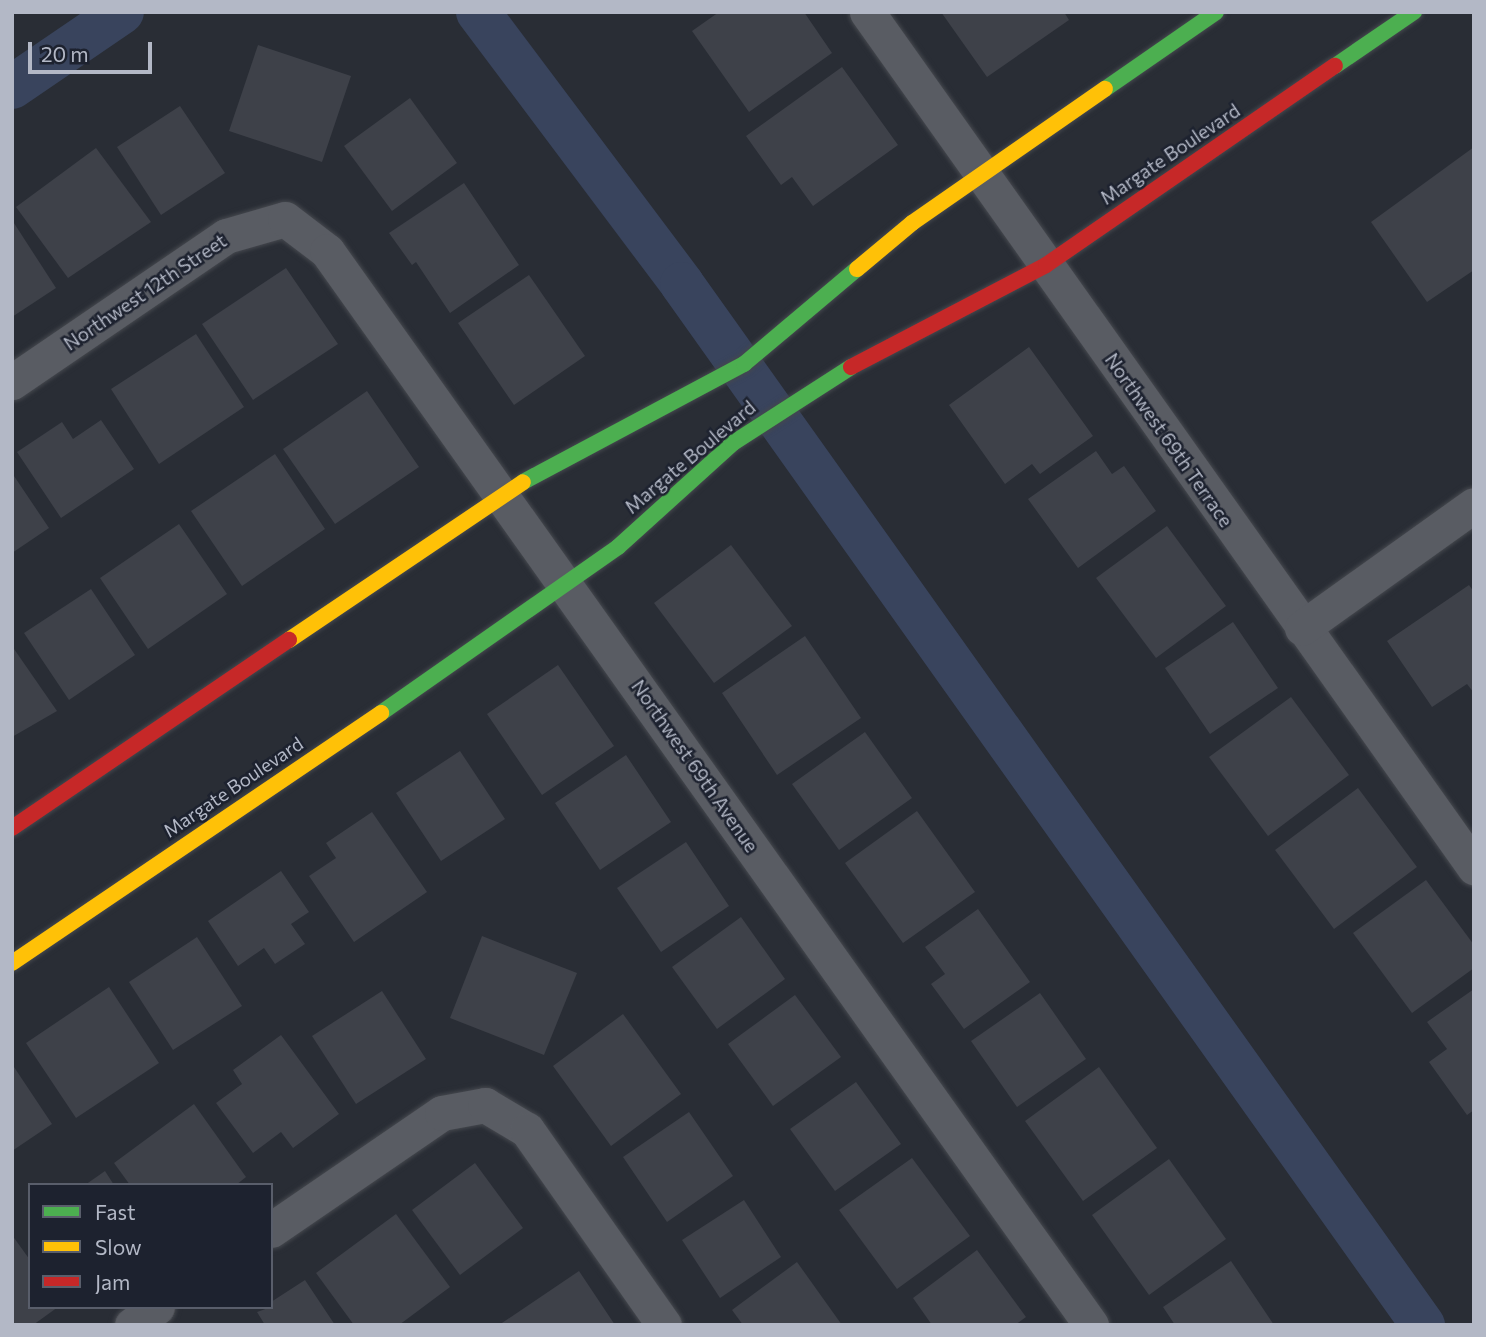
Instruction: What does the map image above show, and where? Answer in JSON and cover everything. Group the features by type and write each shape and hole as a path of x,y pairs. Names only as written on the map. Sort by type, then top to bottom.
{"street":[{"name":"Northwest 69th Terrace","path":"867,12 984,172 1046,265 1474,867"},
{"name":"Margate Boulevard","path":"12,828 550,464 710,385 773,343 912,223 1216,12"},
{"name":"Margate Boulevard","path":"12,963 567,586 618,547 743,435 805,393 1046,265 1414,12"},
{"name":"Northwest 12th Street","path":"12,382 226,236 285,219"},
{"name":"Northwest 69th Avenue","path":"285,219 327,251 1091,1325"},
{"path":"1302,628 1474,505"},
{"path":"273,1229 442,1113 485,1105 527,1130 664,1325"},
{"path":"132,1325 154,1309"}],"building":[{"path":"719,12 804,12 832,53 749,112 692,31"},
{"path":"941,12 1064,12 1069,20 987,77"},
{"path":"258,45 351,76 322,162 229,131"},
{"path":"842,67 898,145 813,206 792,177 781,185 746,136"},
{"path":"410,98 457,163 392,211 344,146"},
{"path":"180,106 225,173 161,215 117,147"},
{"path":"1474,147 1474,270 1427,302 1371,222"},
{"path":"96,148 151,222 68,278 16,207"},
{"path":"464,183 519,265 450,313 416,262 412,265 389,233"},
{"path":"12,220 56,288 12,317"},
{"path":"286,268 338,344 253,400 202,324"},
{"path":"529,275 585,356 514,405 458,323"},
{"path":"196,334 244,407 159,464 111,389"},
{"path":"1029,347 1093,436 1040,474 1032,464 1005,484 949,405"},
{"path":"367,391 419,467 335,524 283,449"},
{"path":"101,420 134,469 61,518 17,452 62,422 73,439"},
{"path":"1096,451 1112,474 1124,466 1156,511 1078,568 1028,499"},
{"path":"275,454 325,529 242,586 191,511"},
{"path":"12,473 49,528 12,553"},
{"path":"179,524 227,594 148,649 100,578"},
{"path":"1167,526 1226,606 1156,658 1096,578"},
{"path":"731,545 792,626 714,683 654,603"},
{"path":"1469,585 1474,592 1474,693 1467,684 1432,707 1387,641"},
{"path":"91,589 135,655 69,700 24,633"},
{"path":"1233,622 1278,688 1210,734 1165,668"},
{"path":"805,636 861,718 777,775 722,693"},
{"path":"12,646 57,711 12,737"},
{"path":"558,665 614,746 542,795 487,714"},
{"path":"1291,697 1349,775 1268,836 1209,757"},
{"path":"865,732 912,798 839,850 792,784"},
{"path":"460,751 505,819 441,861 396,793"},
{"path":"626,755 671,822 600,870 555,803"},
{"path":"1358,788 1417,867 1334,929 1275,850"},
{"path":"917,811 975,892 903,943 845,863"},
{"path":"372,812 427,892 354,942 309,876 336,858 326,843"},
{"path":"686,842 729,906 661,952 617,888"},
{"path":"281,871 309,912 291,924 305,944 275,964 264,948 238,966 208,921"},
{"path":"1426,880 1474,945 1474,968 1412,1013 1353,933"},
{"path":"978,909 1030,982 964,1029 931,984 945,974 925,947"},
{"path":"741,917 785,979 717,1029 672,967"},
{"path":"482,936 577,973 544,1055 450,1018"},
{"path":"197,937 242,1006 173,1050 129,982"},
{"path":"109,987 159,1063 76,1118 26,1043"},
{"path":"1474,989 1474,1110 1467,1115 1429,1062 1447,1049 1427,1022"},
{"path":"382,991 426,1059 356,1104 312,1036"},
{"path":"1040,993 1086,1059 1017,1107 971,1041"},
{"path":"795,995 841,1057 773,1106 728,1044"},
{"path":"623,1014 681,1094 611,1146 553,1066"},
{"path":"281,1035 339,1114 293,1148 281,1132 253,1153 216,1103 242,1084 233,1070"},
{"path":"12,1064 52,1124 12,1151"},
{"path":"1099,1067 1157,1148 1083,1201 1025,1121"},
{"path":"856,1082 901,1144 835,1191 790,1129"},
{"path":"194,1104 246,1177 238,1183 129,1183 114,1163"},
{"path":"689,1112 733,1176 667,1222 623,1157"},
{"path":"912,1158 970,1236 897,1289 839,1210"},
{"path":"1169,1159 1226,1239 1149,1295 1092,1215"},
{"path":"475,1163 523,1228 460,1275 412,1210"},
{"path":"105,1171 113,1183 88,1183"},
{"path":"744,1200 781,1257 720,1298 682,1240"},
{"path":"396,1214 450,1287 399,1325 354,1325 316,1273"},
{"path":"12,1235 28,1257 28,1309 55,1309 33,1325 12,1325"},
{"path":"977,1250 1026,1317 1015,1325 932,1325 913,1298"},
{"path":"1231,1261 1274,1325 1175,1325 1163,1307"},
{"path":"797,1262 842,1325 743,1325 732,1310"},
{"path":"579,1271 615,1325 499,1325"},
{"path":"305,1280 335,1325 265,1325 257,1312 273,1309 273,1301"}],"waterway":[{"path":"12,87 122,12"},
{"path":"478,12 682,284 1423,1325"}],"traffic: fast":[{"path":"1105,89 1216,12"},
{"path":"1335,66 1414,12"},
{"path":"523,482 744,364 857,269"},
{"path":"381,713 618,547 733,443 851,367"}],"traffic: slow":[{"path":"857,269 912,223 1105,89"},
{"path":"289,640 523,482"},
{"path":"12,963 381,713"}],"traffic: jam":[{"path":"851,367 1046,265 1335,66"},
{"path":"12,828 289,640"}]}
